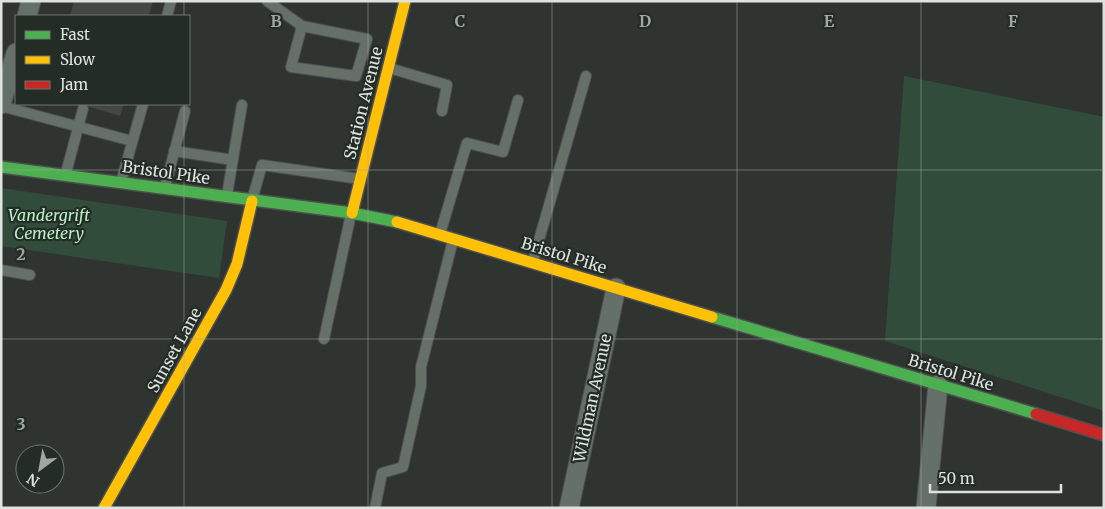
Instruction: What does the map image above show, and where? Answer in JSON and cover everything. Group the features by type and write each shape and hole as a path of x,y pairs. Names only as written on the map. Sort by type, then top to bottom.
{"main road":[{"name":"Station Avenue","path":"352,213 405,1"},
{"name":"Bristol Pike","path":"1,167 352,213 440,235 532,262 1104,435"},
{"name":"Sunset Lane","path":"104,508 226,290 237,264 252,201"}],"street":[{"path":"27,15 31,1"},
{"path":"1,105 15,56"},
{"name":"Wildman Avenue","path":"569,508 616,288"},
{"path":"926,508 938,385"}],"lane":[{"path":"167,15 171,1"},
{"path":"267,1 302,26 367,39 356,76 291,67 302,26"},
{"path":"389,68 448,85 442,111"},
{"path":"532,262 586,76"},
{"path":"440,235 467,143 503,152 518,100"},
{"path":"1,105 132,142"},
{"path":"121,182 143,105"},
{"path":"227,196 242,105"},
{"path":"66,175 83,109"},
{"path":"165,188 185,111"},
{"path":"174,151 233,160"},
{"path":"252,201 262,166 360,179"},
{"path":"324,339 352,213"},
{"path":"375,508 382,472 403,466 421,386 421,367 453,239"},
{"path":"1,270 30,275"}],"green space":[{"path":"904,76 1104,117 1104,411 885,341"},
{"name":"Vandergrift Cemetery","path":"1,188 227,221 219,278 1,246"}],"building":[{"path":"74,1 153,1 149,15 70,15"},
{"path":"83,105 124,105 120,116"}],"traffic: fast":[{"path":"1,167 352,213 397,222"},
{"path":"712,317 1036,414"}],"traffic: slow":[{"path":"352,213 405,1"},
{"path":"104,508 226,290 237,264 252,201"},
{"path":"397,222 712,317"}],"traffic: jam":[{"path":"1036,414 1104,435"}]}
